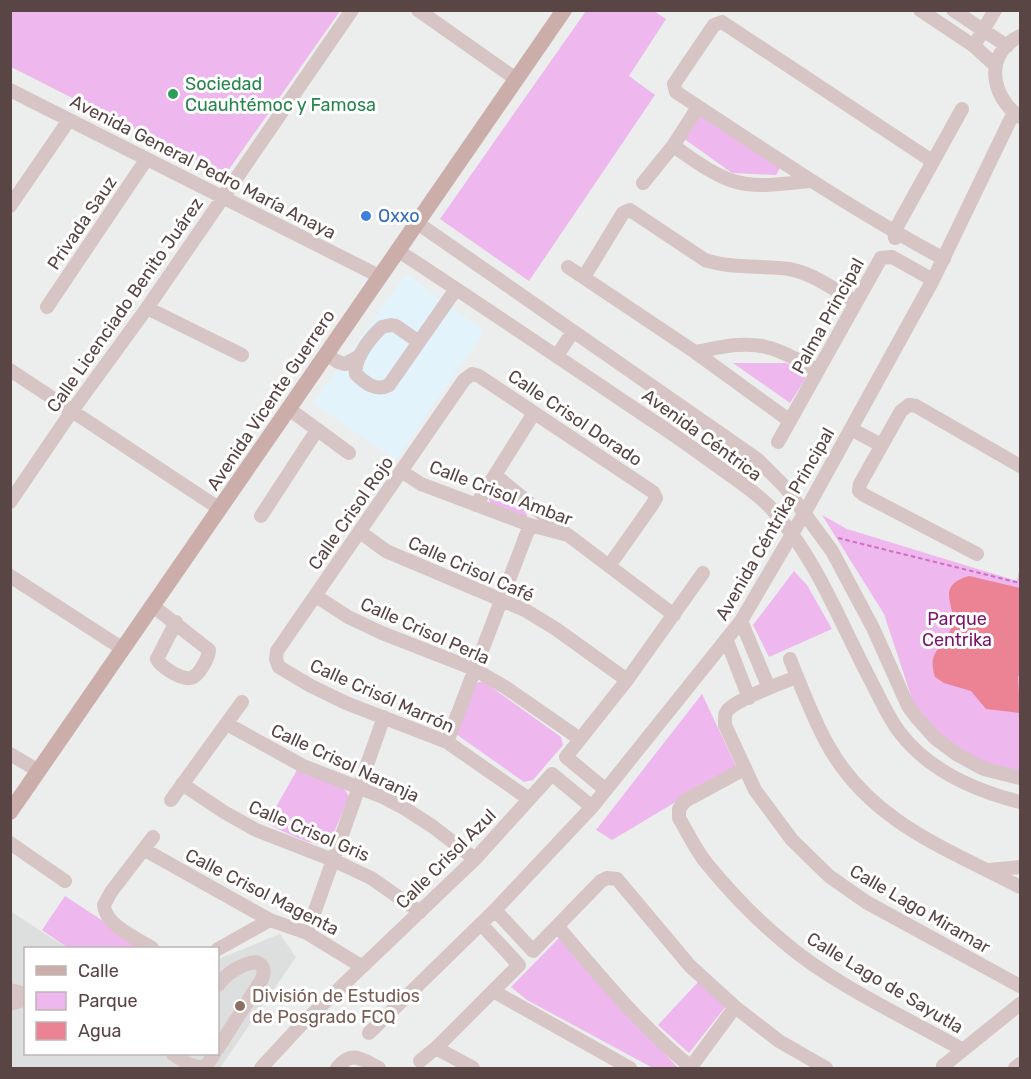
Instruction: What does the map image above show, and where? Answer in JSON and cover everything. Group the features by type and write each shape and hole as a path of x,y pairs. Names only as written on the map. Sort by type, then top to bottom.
{"main road":[{"name":"Avenida Vicente Guerrero","path":"10,812 564,10"}],"street":[{"name":"Calle Licenciado Benito Juárez","path":"10,502 352,10"},
{"path":"418,10 516,80"},
{"path":"920,10 974,46 996,66"},
{"path":"953,10 1007,46"},
{"path":"974,46 995,10"},
{"path":"932,161 722,22 714,25 674,84 676,92 698,107 811,181 943,262"},
{"path":"1017,114 1008,108 999,95 995,81 996,66 1007,46 1020,36"},
{"name":"Avenida General Pedro María Anaya","path":"10,90 380,276"},
{"path":"644,183 698,107"},
{"path":"894,232 962,109"},
{"name":"Avenida Céntrika Principal","path":"369,1033 495,910 592,807 727,641 792,536 943,262 1017,114"},
{"path":"10,206 69,120"},
{"path":"672,146 714,173 733,181 762,185 811,181"},
{"name":"Privada Sauz","path":"47,307 146,160"},
{"path":"584,277 623,213 630,210 705,260 739,267 792,269 856,302"},
{"name":"Avenida Céntrica","path":"416,222 757,459 785,487 832,550 873,628 908,706 917,718 935,738 958,755 984,769 1020,778"},
{"name":"Avenida Céntrica","path":"397,250 690,446 745,486 770,508 816,569 868,676 901,734 920,754 941,770 970,786 996,796 1020,801"},
{"name":"Palma Principal","path":"778,442 879,261 886,256 892,257 933,280"},
{"path":"568,267 695,352 790,421"},
{"path":"419,342 396,326 387,325 378,330 360,356 355,369 358,377 375,388 389,385 456,289"},
{"path":"147,308 242,355"},
{"path":"557,356 573,331"},
{"path":"695,352 755,345 783,353 818,370"},
{"path":"326,354 345,364 360,356"},
{"path":"10,370 220,509"},
{"name":"Calle Crisol Dorado","path":"464,380 476,374 653,492 656,498 652,505 609,566"},
{"name":"Calle Crisol Rojo","path":"279,667 276,659 277,651 464,380"},
{"path":"977,554 861,494 860,484 901,411 909,405 916,406 1020,466"},
{"path":"289,409 349,453"},
{"path":"476,505 534,413"},
{"path":"261,516 317,430"},
{"path":"850,431 880,447"},
{"name":"Calle Crisol Ambar","path":"401,471 422,484 476,505 530,525 568,535 674,615"},
{"path":"495,475 568,535"},
{"path":"447,742 530,525"},
{"name":"Calle Crisol Café","path":"360,532 386,551 525,610 627,681"},
{"path":"606,790 566,757 627,681 703,573"},
{"path":"10,576 123,649"},
{"name":"Calle Crisol Perla","path":"316,596 348,617 382,633 474,669 505,687 580,739"},
{"path":"153,606 176,622"},
{"path":"741,621 769,688"},
{"path":"727,641 749,698"},
{"path":"790,659 829,748 839,764 874,804 921,837 1020,887"},
{"name":"Calle Crisól Marrón","path":"279,667 320,690 447,742 529,799"},
{"name":"Calle Lago Miramar","path":"797,677 769,688 729,709 724,718 725,725 755,790 792,840 829,876 866,902 1020,986"},
{"path":"171,800 242,702"},
{"path":"307,933 384,717"},
{"name":"Calle Crisol Naranja","path":"227,724 303,766 405,808 475,859"},
{"path":"10,754 39,771"},
{"name":"Calle Lago de Sayutla","path":"744,769 685,801 679,809 678,818 706,863 747,908 786,944 822,970 963,1050"},
{"name":"Calle Crisol Azul","path":"261,1068 361,966 475,859 552,774 592,807"},
{"name":"Calle Crisol Gris","path":"182,784 256,830 333,860 371,878 420,912"},
{"path":"150,947 114,923 107,916 104,905 111,892 153,837"},
{"path":"10,843 65,881"},
{"name":"Calle Crisol Magenta","path":"145,850 270,920 307,933 361,966"},
{"path":"989,870 1020,867"},
{"path":"495,910 533,951 602,881 607,878 617,879 690,966 735,1007 779,1041 826,1068"},
{"path":"219,948 270,920"},
{"path":"420,1061 436,1048 519,965 481,924"},
{"path":"558,927 626,1008 691,1068 735,1007"},
{"path":"219,984 232,971 245,964 256,962 263,968 262,979 219,1046"},
{"path":"493,991 630,1068"},
{"path":"943,1066 1020,1004"},
{"path":"436,1048 473,1068"},
{"path":"175,1055 187,1066 196,1068 204,1067 213,1055"},
{"path":"337,1068 343,1061 353,1057 365,1060 379,1068"},
{"path":"1015,1068 1020,1064"}],"path":[{"path":"820,533 1020,582"}],"shaded area":[{"path":"406,274 484,331 396,460 313,403"},
{"name":"División de Estudios de Posgrado FCQ","path":"10,911 65,947 24,947 24,1055 219,1055 219,959 280,934 296,957 220,1068 11,1068"}],"green space":[{"name":"Sociedad Cuauhtémoc y Famosa","path":"10,11 340,11 225,175 11,67"},
{"path":"586,11 654,11 666,19 629,76 655,95 529,281 440,219"},
{"path":"701,115 780,168 776,175 732,173 683,138"},
{"path":"733,363 787,363 806,378 790,403"},
{"path":"503,492 521,505 526,517 491,506 489,499 492,494"},
{"name":"Parque Centrika","path":"822,515 847,529 1017,581 1020,566 1020,773 983,767 918,717 884,614"},
{"path":"794,571 807,585 832,629 769,657 753,625"},
{"path":"483,681 561,737 563,745 533,780 524,782 456,734 473,684"},
{"path":"702,694 736,766 612,840 596,830"},
{"path":"297,770 344,788 349,797 330,842 317,844 308,842 267,823"},
{"path":"65,896 142,947 67,947 42,930"},
{"path":"559,938 678,1068 653,1068 527,1000 511,987"},
{"path":"699,981 726,1006 689,1053 658,1025"}],"water":[{"path":"969,576 1020,588 1020,675 1018,676 1020,713 986,709 971,691 944,683 935,677 933,661 935,655 952,626 949,591 958,580"}],"place":[{"name":"Sociedad Cuauhtémoc y Famosa","path":"173,94"},
{"name":"Oxxo","path":"366,216"},
{"name":"División de Estudios de Posgrado FCQ","path":"240,1006"}]}
